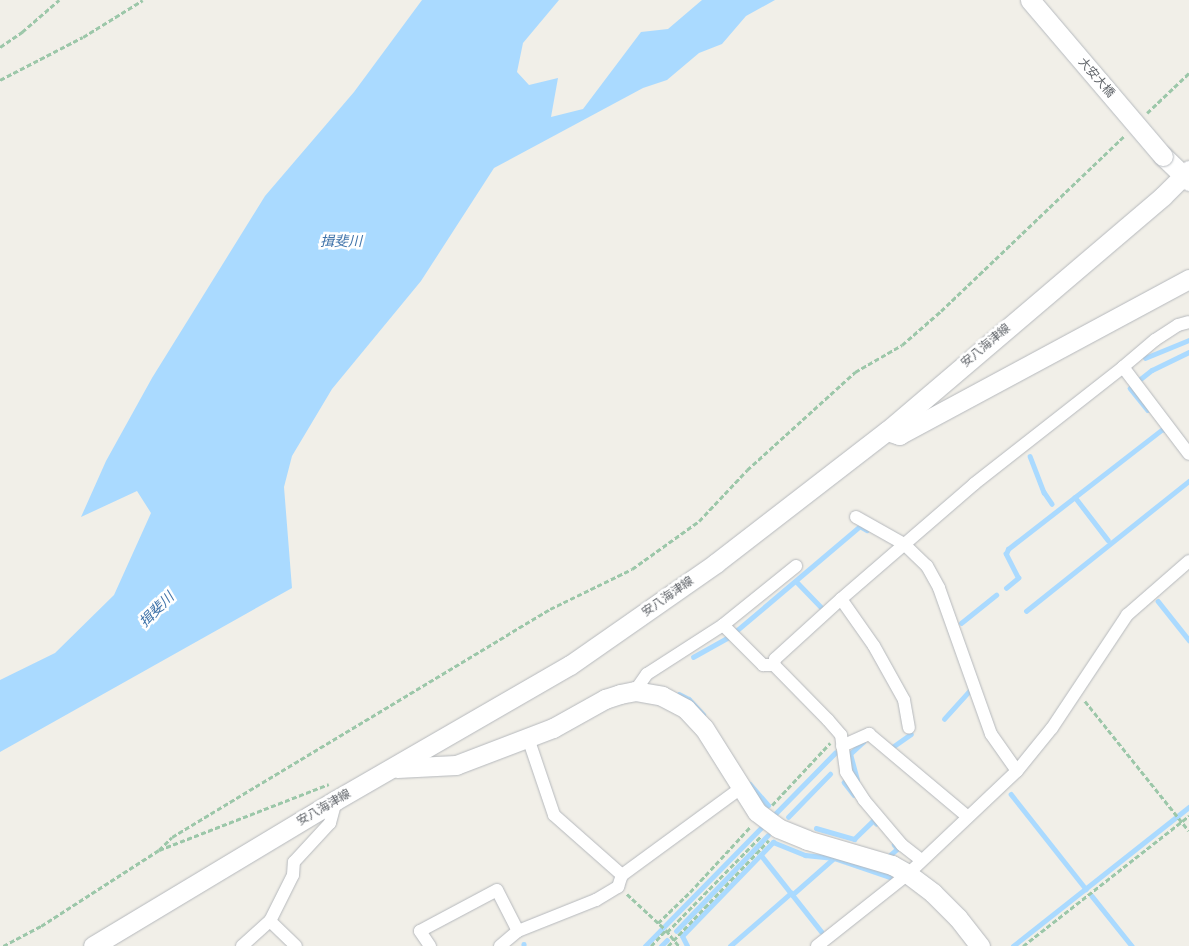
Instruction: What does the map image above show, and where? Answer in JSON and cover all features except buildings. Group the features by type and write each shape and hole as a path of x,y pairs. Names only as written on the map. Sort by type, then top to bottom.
{"main road":[{"name":"大安大橋","path":"1030,0 1163,156 1187,175"},
{"name":"安八海津線","path":"93,946 336,800 393,769 570,665 716,564 887,431 1187,175"},
{"path":"887,431 900,434 1189,279"},
{"path":"393,769 456,765 553,728 604,699 635,691 662,696 686,709 704,728 741,788 767,823 807,840 892,865 908,874 933,893 958,918 980,946"}],"street":[{"path":"774,665 775,659 841,599 974,484 1156,340 1178,325 1189,322"},
{"path":"1123,367 1189,454"},
{"path":"856,517 904,544 927,566 939,588 991,734 1017,771"},
{"path":"818,946 908,874 1017,771 1052,728 1127,615 1189,561"},
{"path":"635,691 647,674 723,625 796,566"},
{"path":"841,599 874,646 904,700 909,728"},
{"path":"723,625 763,665 774,665 841,740 846,772 864,800 902,845 921,860"},
{"path":"841,740 869,734 968,817"},
{"path":"528,738 554,816 620,881"},
{"path":"500,946 518,931 596,900 741,788"},
{"path":"242,946 270,921 293,875 294,862 330,823 336,800"},
{"path":"430,946 420,930 497,890 518,931"},
{"path":"270,921 296,946"}],"path":[{"path":"0,47 22,32 59,0"},
{"path":"0,80 83,37 143,0"},
{"path":"159,850 172,837 550,608 632,569 699,522 747,470 855,372 902,345 922,325 941,311 1084,174"},
{"path":"1076,691 1189,830"},
{"path":"650,946 767,823 841,740"},
{"path":"3,946 41,926 159,850 336,781"},
{"path":"1023,946 1189,816"},
{"path":"658,922 767,823"},
{"path":"668,946 767,823"},
{"path":"620,881 679,946"}],"water":[{"name":"揖斐川","path":"422,0 559,0 523,43 517,72 529,85 558,78 551,117 583,109 641,32 668,29 702,0 775,0 746,16 722,44 699,53 667,80 643,88 494,168 421,281 332,389 292,456 284,487 292,588 0,752 0,680 55,653 114,595 151,513 137,491 81,517 106,461 152,378 265,196 354,92"}],"waterway":[{"path":"1145,358 1189,340"},
{"path":"1139,380 1152,370 1189,352"},
{"path":"1130,388 1148,410"},
{"path":"1006,588 1018,578 1006,554 1008,549 1164,428 1165,430"},
{"path":"1030,456 1044,492 1052,504"},
{"path":"1026,611 1189,481"},
{"path":"1075,497 1108,540"},
{"path":"735,632 860,526 867,530"},
{"path":"796,581 821,607"},
{"path":"961,623 996,595"},
{"path":"1158,601 1189,640"},
{"path":"693,657 729,637"},
{"path":"944,719 971,689"},
{"path":"679,694 689,699 703,714"},
{"path":"891,748 911,734"},
{"path":"857,780 850,754 863,742"},
{"path":"772,817 835,753"},
{"path":"788,817 830,774"},
{"path":"844,782 854,795"},
{"path":"750,784 768,805"},
{"path":"1011,794 1086,889"},
{"path":"1013,946 1189,807"},
{"path":"816,828 854,839 874,820 876,823"},
{"path":"645,946 765,824"},
{"path":"676,931 767,836"},
{"path":"687,946 682,936 773,842 805,855 834,858 890,877"},
{"path":"889,856 897,849 894,845"},
{"path":"761,855 821,931"},
{"path":"792,895 834,858"},
{"path":"730,946 791,893"},
{"path":"1092,896 1132,946"},
{"path":"661,946 667,940"}]}
